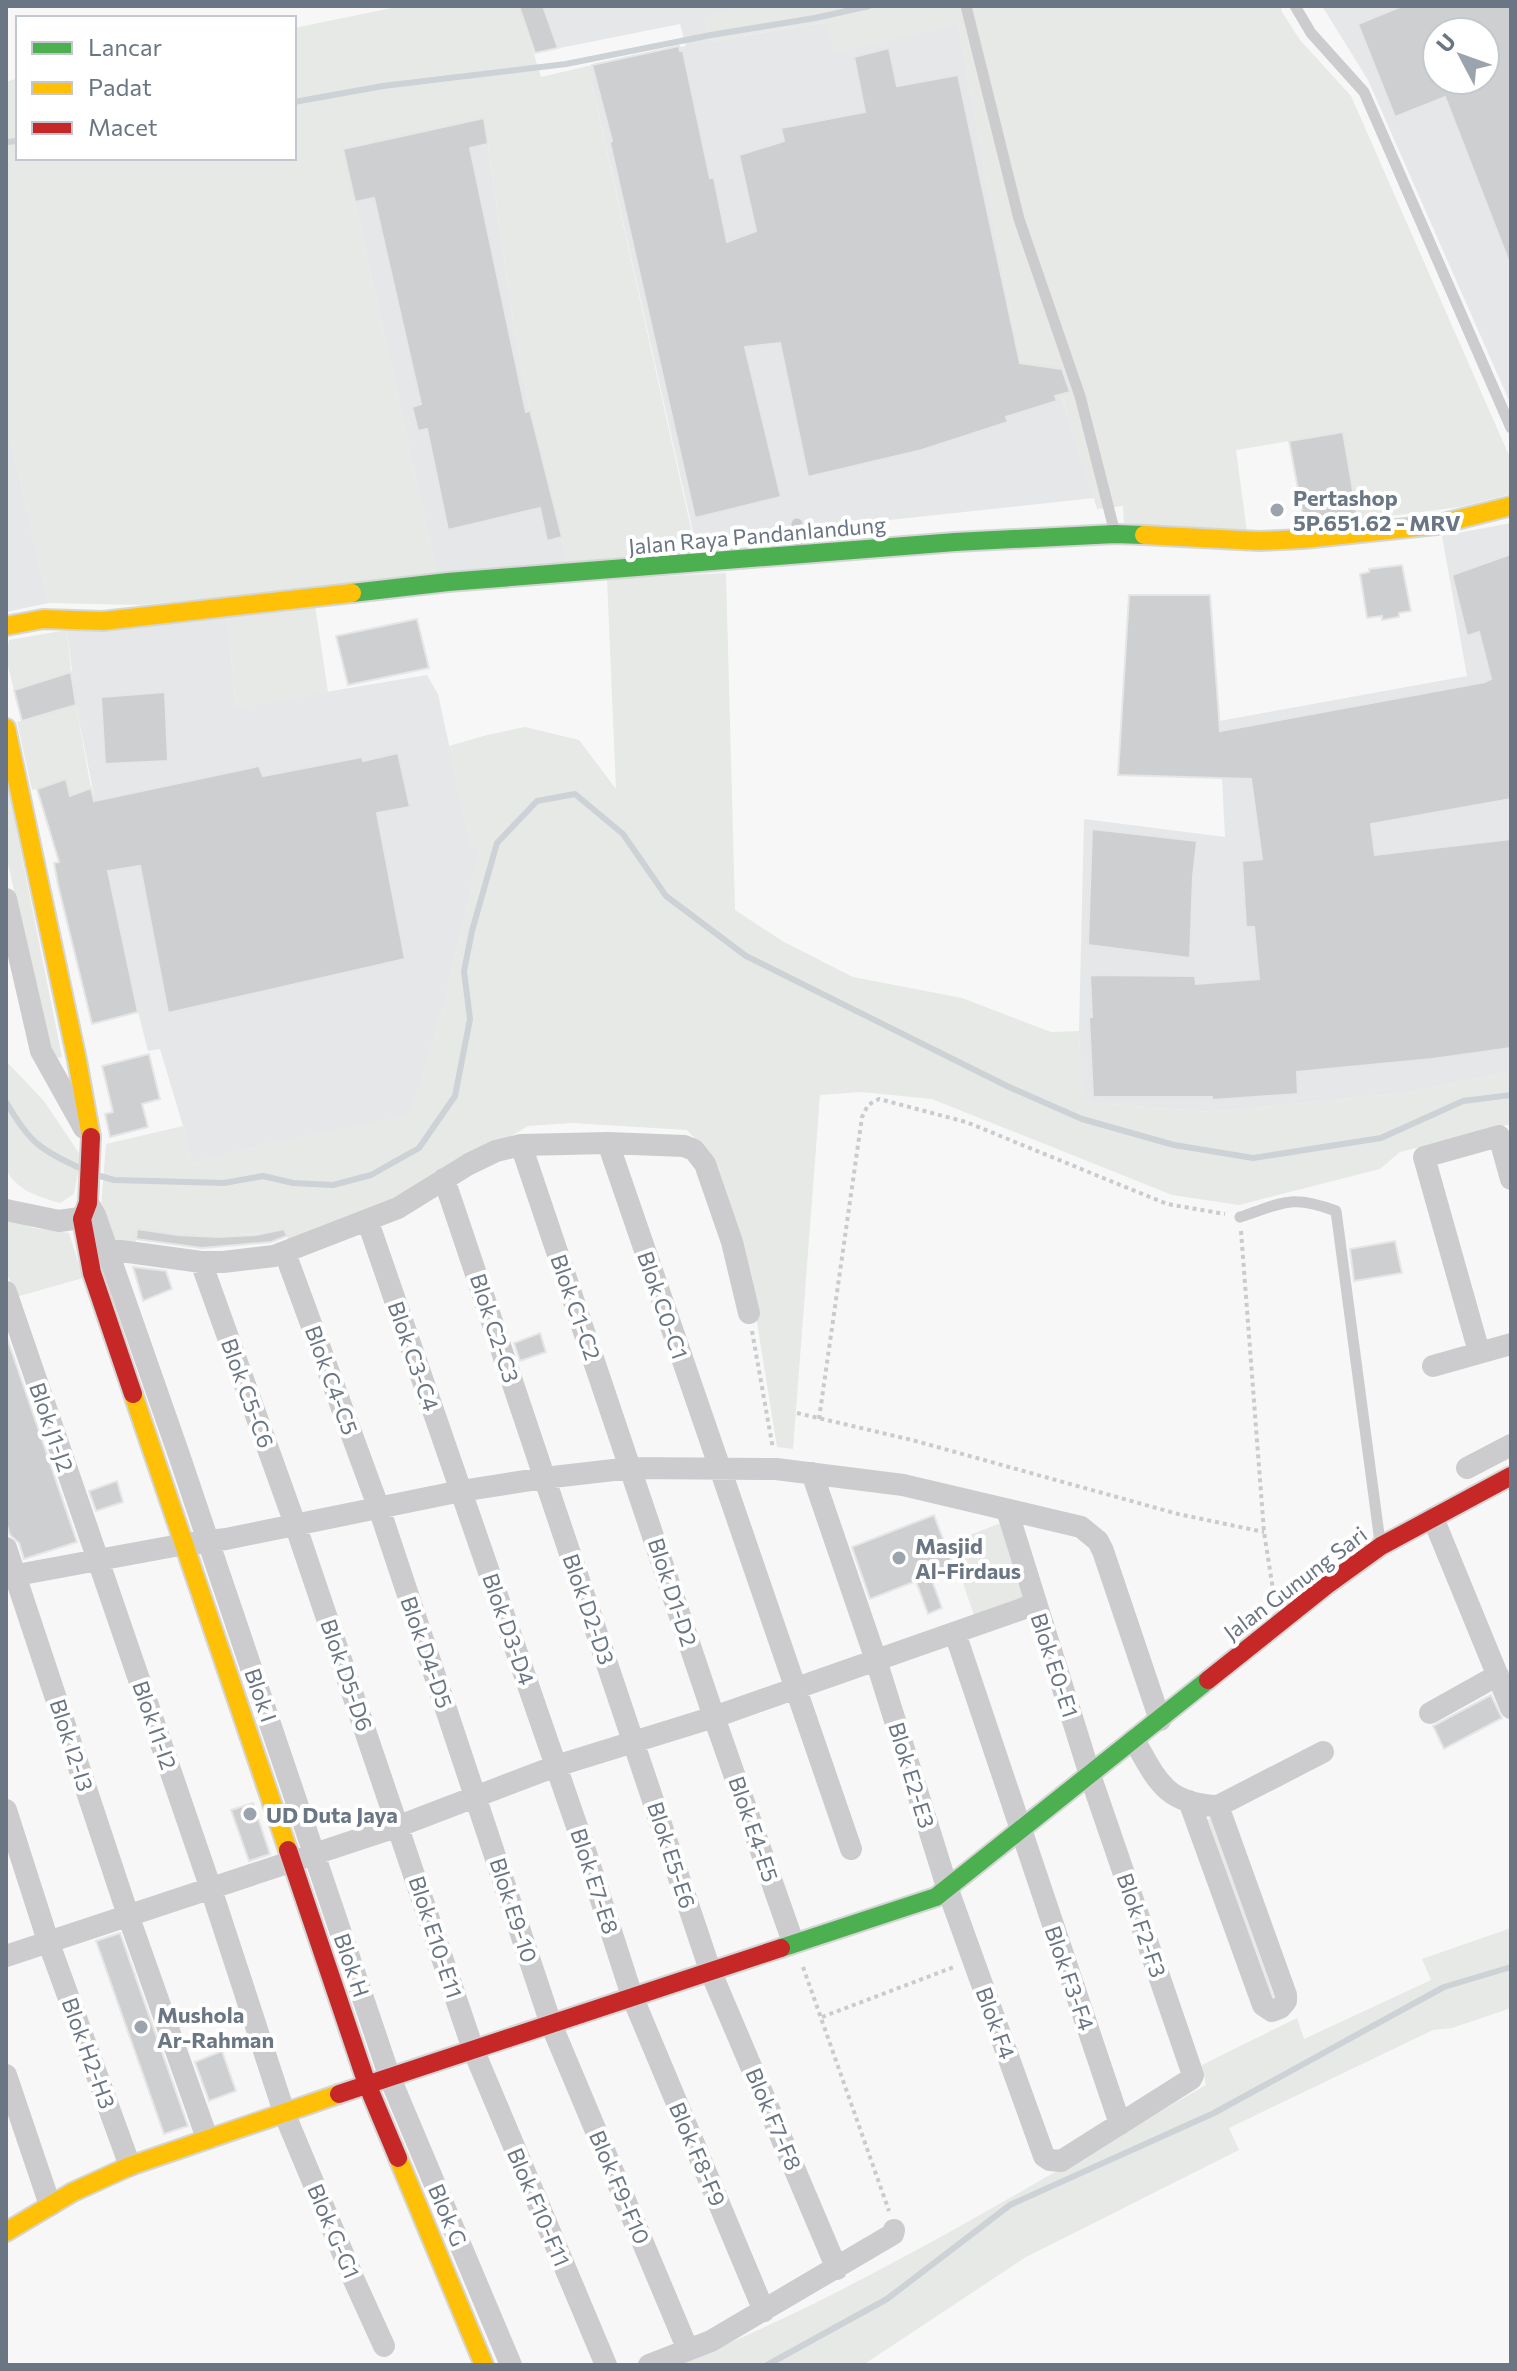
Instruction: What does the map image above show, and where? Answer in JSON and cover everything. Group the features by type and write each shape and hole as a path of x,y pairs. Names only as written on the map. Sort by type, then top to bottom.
{"street":[{"name":"Jalan Raya Pandanlandung","path":"6,626 43,619 103,621 448,582 955,542 1115,534 1259,541 1303,539 1436,525 1511,506"},
{"name":"Blok I","path":"6,728 91,1139 88,1208 92,1273 292,1861"},
{"path":"6,899 41,1051 91,1139"},
{"path":"1479,1352 1424,1157 1499,1136 1511,1179"},
{"path":"106,1249 201,1262 234,1261 285,1253 398,1208 496,1151 521,1145 608,1143 684,1146 701,1157 732,1242 749,1313"},
{"name":"Blok C0-C1","path":"608,1143 851,1849"},
{"name":"Blok C1-C2","path":"521,1145 631,1468"},
{"name":"Blok C2-C3","path":"444,1179 544,1478"},
{"path":"6,1210 49,1220 88,1208 106,1249 390,2078 511,2365"},
{"name":"Blok C3-C4","path":"368,1222 461,1491"},
{"name":"Blok C4-C5","path":"285,1253 379,1508"},
{"name":"Blok C5-C6","path":"201,1262 295,1524"},
{"name":"Blok J1-J2","path":"6,1292 98,1561"},
{"path":"1433,1366 1511,1344"},
{"path":"1467,1468 1511,1445"},
{"path":"11,1576 544,1478 631,1468 719,1467 812,1473 903,1485 1081,1527 1098,1541 1128,1620 1160,1720"},
{"name":"Blok D1-D2","path":"631,1468 714,1717"},
{"name":"Blok E2-E3","path":"812,1473 876,1660 948,1890"},
{"name":"Jalan Gunung Sari","path":"6,2232 95,2181 207,2138 285,2115 367,2084 936,1897 1278,1623 1381,1546 1511,1476"},
{"name":"Blok D2-D3","path":"544,1478 633,1740"},
{"name":"Blok D3-D4","path":"461,1491 556,1766"},
{"name":"Blok D4-D5","path":"379,1508 476,1796"},
{"name":"Blok E0-E1","path":"1007,1510 1090,1775"},
{"path":"1433,1518 1511,1708"},
{"name":"Blok D5-D6","path":"295,1524 399,1826"},
{"name":"Blok I2-I3","path":"6,1548 11,1576 207,2138"},
{"name":"Blok I1-I2","path":"98,1561 285,2115"},
{"path":"6,1956 399,1826 556,1766 714,1717 1036,1604"},
{"name":"Blok F3-F4","path":"955,1633 1019,1831 1120,2124"},
{"path":"1430,1713 1498,1675"},
{"name":"Blok E4-E5","path":"714,1717 793,1942"},
{"name":"Blok E5-E6","path":"633,1740 710,1970"},
{"path":"1134,1740 1159,1784 1167,1791 1189,1801 1218,1806 1323,1752"},
{"name":"Blok E7-E8","path":"556,1766 632,1996"},
{"name":"Blok F2-F3","path":"1090,1775 1193,2075 1120,2124"},
{"name":"Blok E9-10","path":"476,1796 551,2024"},
{"path":"1189,1801 1263,2005 1272,2011 1280,2008 1286,2001 1286,1995 1218,1806"},
{"name":"Blok H2-H3","path":"6,1810 48,1941 130,2166"},
{"name":"Blok E10-E11","path":"399,1826 473,2049"},
{"name":"Blok H","path":"292,1861 367,2084"},
{"name":"Blok F4","path":"948,1890 1044,2156 1061,2161 1120,2124"},
{"name":"Blok F7-F8","path":"710,1970 837,2269"},
{"name":"Blok F8-F9","path":"632,1996 764,2311"},
{"name":"Blok F9-F10","path":"551,2024 688,2350"},
{"name":"Blok F10-F11","path":"473,2049 606,2365"},
{"path":"6,2075 50,2205"},
{"name":"Blok G","path":"367,2084 484,2365"},
{"name":"Blok G-G1","path":"285,2115 384,2346"},
{"path":"649,2365 711,2341 837,2269 893,2234 894,2230"}],"lane":[{"path":"966,6 1019,219 1080,396 1115,534"},
{"path":"1295,6 1311,33 1364,92 1511,428"},
{"path":"797,524 802,555"},
{"path":"49,1067 77,1060"},
{"path":"1240,1217 1293,1200 1309,1201 1336,1211 1381,1546"}],"path":[{"path":"819,1419 862,1117 868,1105 879,1099 966,1122 1167,1204 1240,1217 1264,1532 1278,1623"},
{"path":"749,1313 776,1469"},
{"path":"797,1413 912,1440 1178,1514 1264,1532"},
{"path":"793,1942 822,2017 894,2230"},
{"path":"822,2017 973,1960"}],"shaded area":[{"path":"402,6 519,6 541,77 588,66 696,551 568,566 530,410 513,321 484,118 343,149 437,576 141,605 49,603 6,420 6,82 16,79 16,160 296,160 296,28"},
{"path":"519,6 732,6 734,11 704,18 712,41 827,22 835,53 958,23 1020,363 1066,370 1073,391 1061,395 1094,498 695,541 588,66 686,46 680,24 535,53"},
{"path":"732,6 1281,6 1300,40 1351,96 1511,460 1511,494 1460,507 1359,520 1342,432 1236,450 1247,532 1124,523 1123,506 1097,509 1061,394 1072,391 1066,370 1020,363 958,23 835,54 826,22 712,41 704,18 733,11"},
{"path":"1322,6 1511,6 1511,405 1368,80"},
{"path":"484,118 513,321 530,410 568,566 437,576 343,149"},
{"path":"6,420 49,603 6,612"},
{"path":"1511,523 1511,1072 1413,1092 1211,1112 1082,1102 1079,1031 1084,819 1225,837 1219,721 1467,676 1442,536"},
{"path":"726,573 735,910 784,942 853,977 962,998 1051,1032 1079,1031 1083,1102 1211,1112 1413,1092 1511,1072 1511,1124 1400,1152 1380,1169 1239,1205 1172,1195 932,1099 861,1092 820,1095 793,1449 777,1447 747,1260 714,1159 687,1130 572,1123 528,1126 403,1200 290,1244 284,1229 210,1236 137,1230 135,1247 110,1244 101,1207 106,1144 183,1126 191,1164 410,1114 444,1007 480,850 470,842 449,746 525,727 579,740 616,789 607,579"},
{"path":"315,605 328,692 236,708 227,615"},
{"path":"227,615 236,707 427,675 438,694 470,842 480,850 444,1007 410,1115 264,1145 191,1164 160,1049 148,1051 133,992 76,705 67,630"},
{"path":"67,630 71,672 14,690 6,658 9,640"},
{"path":"76,705 91,788 70,796 65,779 32,790 17,722"},
{"path":"6,778 62,1057 58,1058 50,1049 6,855"},
{"path":"6,1061 44,1101 81,1156 74,1194 60,1203 22,1188 6,1170"},
{"path":"6,1218 34,1228 69,1233 83,1278 16,1297 6,1271"},
{"path":"1001,1523 1025,1597 974,1615 949,1543"},
{"path":"1211,1816 1274,1996 1272,2000 1208,1820"},
{"path":"1511,1928 1511,2008 1452,2028 1433,2030 1229,2128 1239,2150 1026,2257 863,2365 677,2365 813,2304 1011,2197 1206,2085 1202,2065 1297,2018 1304,2039 1431,1980 1422,1959"}],"building":[{"path":"519,6 543,6 558,48 535,53"},
{"path":"1402,6 1511,6 1511,267 1445,97 1395,117 1358,24"},
{"path":"679,46 683,51 727,242 756,231 739,155 784,141 781,128 865,112 854,57 889,48 897,86 958,75 1020,363 1062,369 1070,392 1055,396 1057,401 1006,417 1008,422 922,450 808,477 780,343 745,347 781,497 695,518 612,141 592,65"},
{"path":"484,118 488,144 470,148 526,412 530,410 562,537 547,541 540,508 448,530 427,429 418,431 412,407 421,404 374,198 355,202 343,149"},
{"path":"1343,432 1357,514 1304,521 1289,441"},
{"path":"1511,554 1511,799 1371,824 1375,855 1511,839 1511,1048 1297,1072 1298,1094 1212,1100 1212,1097 1093,1097 1090,975 1195,976 1196,984 1259,979 1254,927 1246,927 1242,861 1262,859 1251,779 1118,775 1129,595 1210,595 1220,731 1491,679 1479,632 1467,636 1452,575"},
{"path":"1402,565 1411,611 1382,620 1382,616 1367,618 1360,574 1369,572 1369,569"},
{"path":"417,619 429,668 348,685 336,636"},
{"path":"71,672 76,705 22,721 14,690"},
{"path":"165,692 168,761 105,764 101,697"},
{"path":"398,753 410,807 377,813 405,959 168,1013 140,866 108,871 138,1012 92,1024 58,885 54,863 59,862 37,789 66,779 70,796 91,788 94,801 259,766 263,776"},
{"path":"1092,829 1197,841 1190,958 1088,945"},
{"path":"149,1054 160,1099 142,1104 148,1127 110,1137 105,1114 113,1112 102,1066"},
{"path":"137,1229 218,1237 256,1235 284,1229 287,1236 271,1242 202,1248 136,1239"},
{"path":"1395,1241 1402,1273 1354,1281 1350,1249"},
{"path":"133,1267 166,1271 172,1289 143,1301"},
{"path":"540,1333 546,1352 520,1361 514,1343"},
{"path":"6,1335 77,1542 24,1559 19,1543 10,1535 6,1522"},
{"path":"117,1481 123,1502 96,1511 89,1491"},
{"name":"Masjid Al-Firdaus","path":"934,1515 953,1566 930,1575 942,1608 928,1614 916,1581 870,1599 852,1547"},
{"path":"1491,1695 1502,1718 1444,1749 1433,1726"},
{"path":"253,1803 270,1854 249,1861 231,1810"},
{"path":"120,1933 188,2126 164,2134 96,1941"},
{"path":"222,2051 236,2091 209,2101 195,2062"}],"waterway":[{"path":"296,102 383,86 566,64 869,6"},
{"path":"6,142 16,141"},
{"path":"100,1176 114,1180 224,1183 263,1176 293,1183 333,1185 371,1175 419,1148 455,1096 470,1019 464,971 497,843 537,801 575,794 623,834 666,896 746,956 1009,1087 1082,1119 1174,1145 1253,1158 1381,1138 1463,1101 1511,1095"},
{"path":"6,1102 29,1136 56,1156 82,1169"},
{"path":"767,2365 887,2299 1010,2205 1214,2113 1444,1987 1511,1967"}],"traffic: fast":[{"path":"352,593 448,582 955,542 1144,535"},
{"path":"781,1948 936,1897 1208,1680"}],"traffic: slow":[{"path":"1144,535 1259,541 1303,539 1436,525 1511,506"},
{"path":"6,626 43,619 103,621 352,593"},
{"path":"6,728 91,1137"},
{"path":"133,1394 288,1850"},
{"path":"6,2232 73,2192 130,2166 339,2094"},
{"path":"398,2158 484,2365"}],"traffic: jam":[{"path":"91,1137 88,1203 82,1219 92,1273 133,1394"},
{"path":"1208,1680 1381,1546 1511,1476"},
{"path":"288,1850 367,2084 398,2158"},
{"path":"339,2094 781,1948"}],"place":[{"name":"Pertashop 5P.651.62 - MRV","path":"1277,510"},
{"name":"Masjid Al-Firdaus","path":"899,1558"},
{"name":"UD Duta Jaya","path":"250,1814"},
{"name":"Mushola Ar-Rahman","path":"141,2027"}]}
